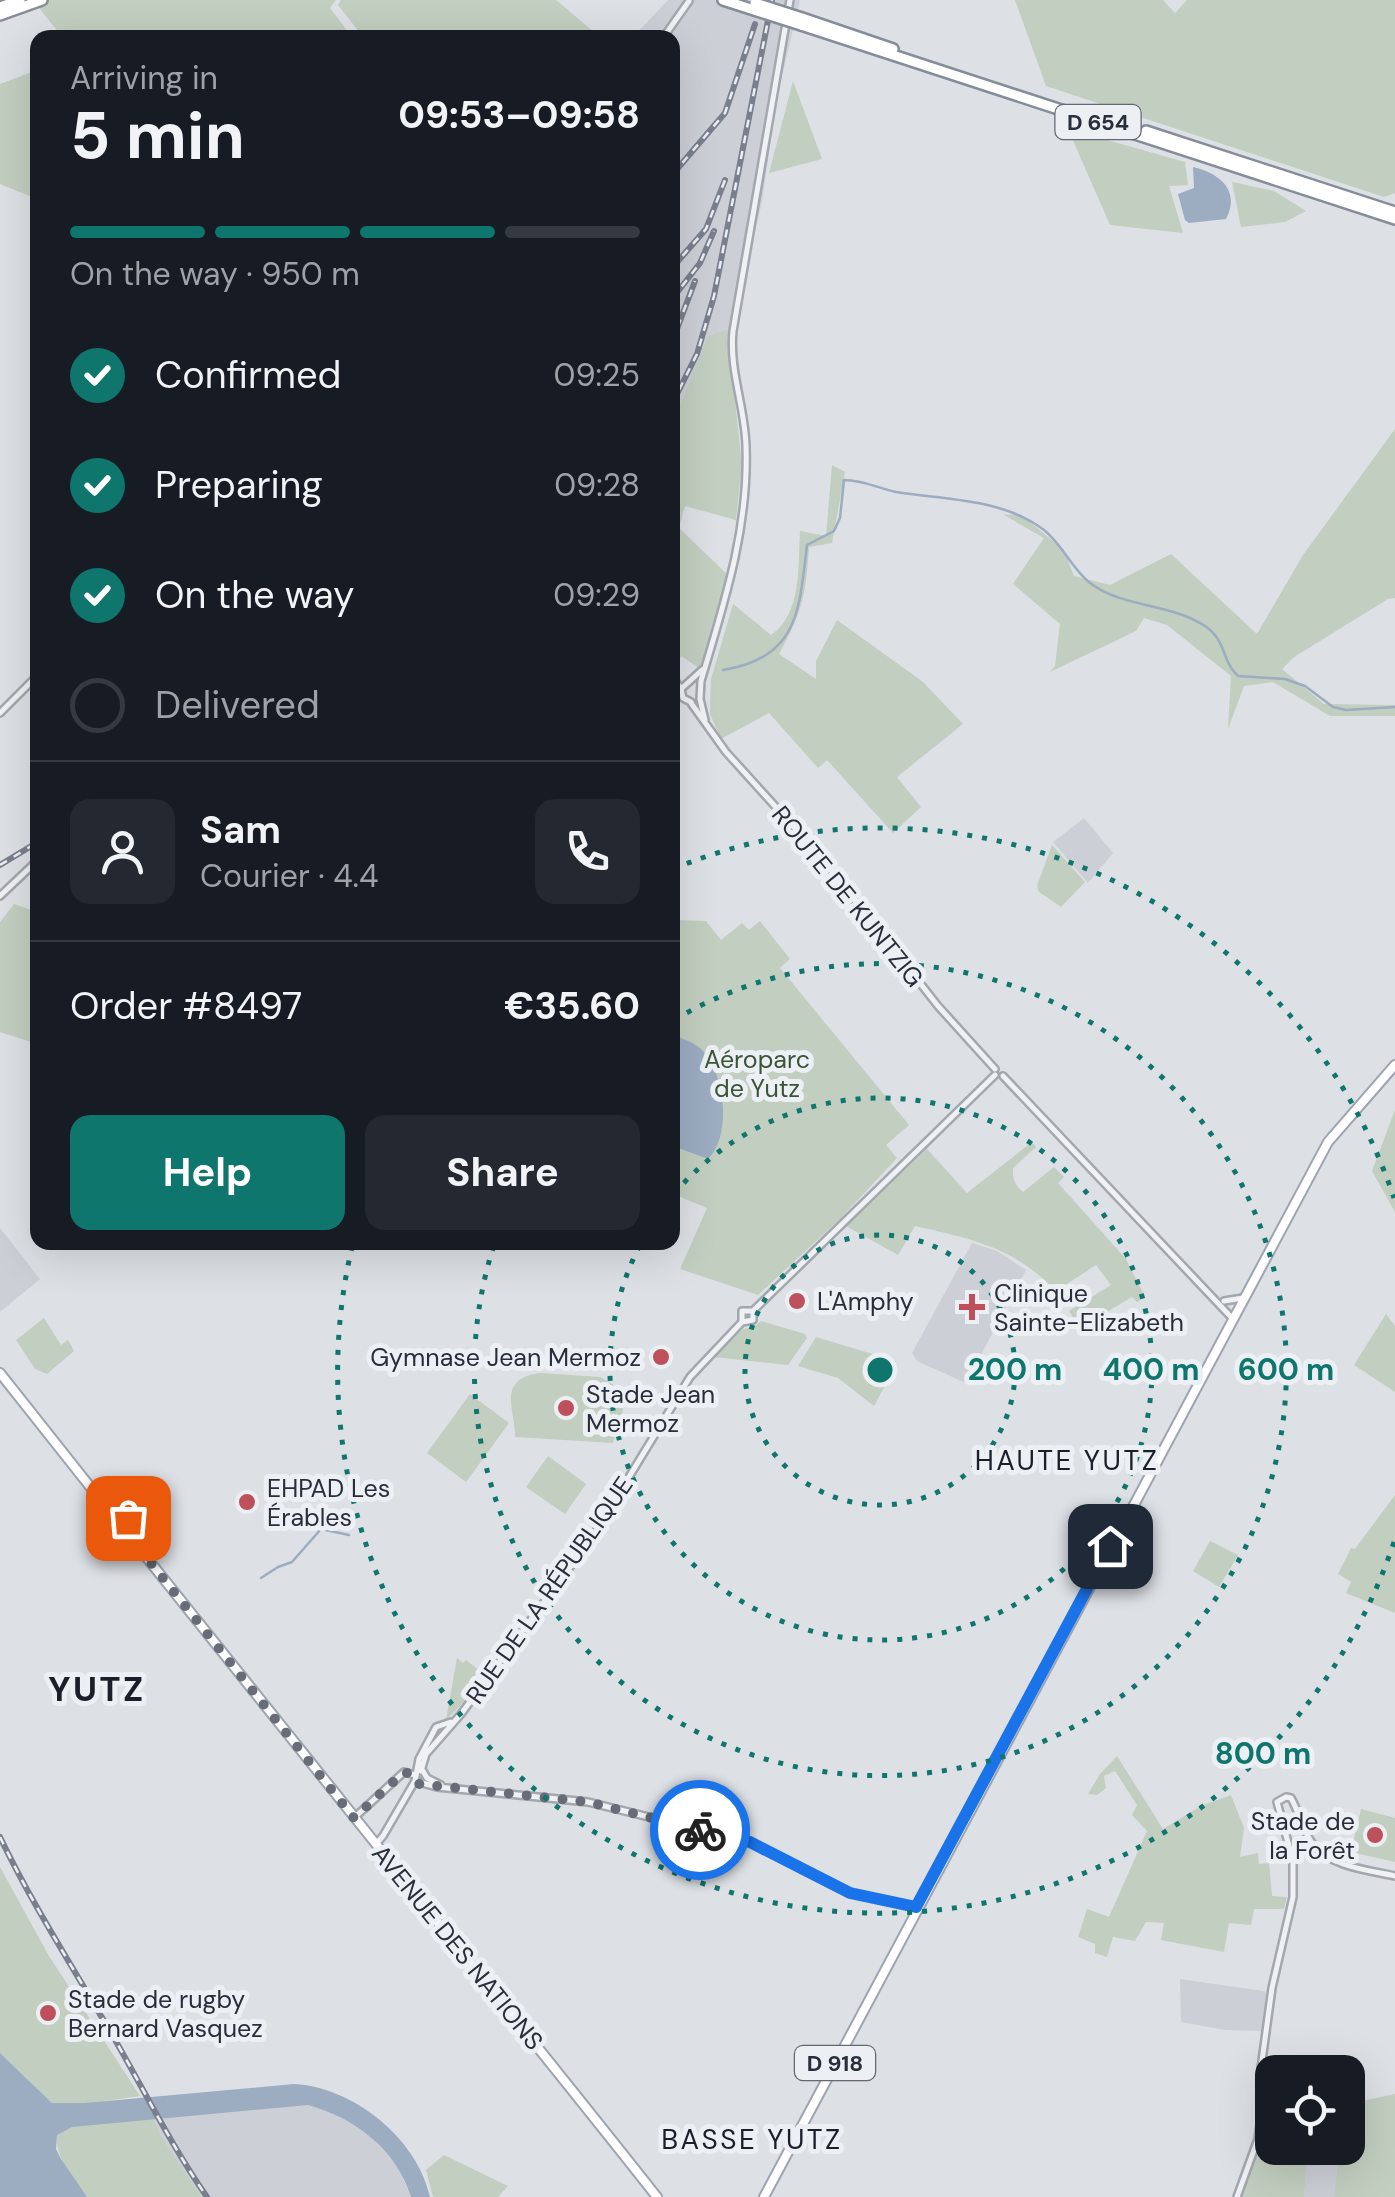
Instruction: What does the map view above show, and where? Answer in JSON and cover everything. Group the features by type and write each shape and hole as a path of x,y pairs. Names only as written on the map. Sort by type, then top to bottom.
{"highway":[{"path":"0,11 20,0"},
{"path":"0,11 42,0"},
{"name":"D 654","path":"723,0 751,4 1395,216"}],"main road":[{"name":"D 918","path":"764,2197 1328,1142 1395,1065"},
{"name":"AVENUE DES NATIONS","path":"0,1373 103,1503 132,1523 135,1543 376,1844 404,1885 657,2197"}],"street":[{"path":"707,664 681,689 683,698 691,702 700,699 740,533 746,450 732,339 790,0"},
{"path":"669,30 689,1"},
{"path":"680,678 701,685"},
{"path":"0,713 30,683"},
{"name":"ROUTE DE KUNTZIG","path":"700,699 705,720"},
{"name":"ROUTE DE KUNTZIG","path":"691,702 726,752 820,857 938,1006 998,1073 1234,1314"},
{"path":"0,896 30,868"},
{"path":"753,1311 742,1310 742,1322 748,1324 753,1320 753,1311 998,1073"},
{"path":"1221,1301 1244,1298"},
{"name":"RUE DE LA RÉPUBLIQUE","path":"376,1844 417,1775 422,1751 436,1727 443,1728 461,1714 593,1536 690,1377 742,1322"},
{"path":"354,1818 404,1772 443,1786 588,1802 750,1842 850,1893 916,1907"},
{"path":"417,1775 425,1781"},
{"path":"1237,2197 1258,2138 1266,2088 1261,2068 1271,1994 1294,1897 1294,1862 1277,1802 1286,1796 1293,1801 1310,1840 1319,1850 1338,1861 1395,1876"}],"shaded area":[{"path":"668,0 800,0 777,97 762,202 727,347 727,331 680,405 680,30 640,30"},
{"path":"1084,818 1113,853 1088,883 1053,842"},
{"path":"0,1228 40,1279 0,1312"},
{"name":"Clinique Sainte-Elizabeth","path":"972,1243 997,1251 1026,1270 966,1383 917,1361 912,1353"},
{"path":"1180,1979 1264,1991 1267,1994 1262,2031 1225,2030 1181,2022"},
{"path":"308,2105 329,2111 369,2134 398,2167 411,2197 202,2197 153,2117"},
{"path":"1306,2165 1337,2165 1334,2197 1304,2197"}],"green space":[{"path":"33,0 336,0 330,8 347,30 57,30"},
{"path":"341,0 556,0 592,30 358,30 338,5"},
{"path":"1015,0 1163,0 1175,13 1187,0 1395,0 1395,193 1384,197 1046,86"},
{"path":"30,73 30,196 0,184 0,84"},
{"path":"793,81 822,159 769,173"},
{"path":"1068,129 1185,162 1188,185 1169,186 1183,233 1110,225"},
{"path":"1232,182 1274,191 1306,211 1285,222 1241,227"},
{"path":"727,330 742,464 736,520 685,506 680,524 680,406 708,336"},
{"path":"1395,429 1395,598 1294,657 1282,669 1324,704 1395,705 1395,716 1330,716 1273,682 1244,686 1228,729 1231,676 1167,625 1144,618 1136,631 1050,672 1055,666 1060,624 1013,584 1044,538 1004,515 1020,514 1064,550 1074,576 1110,585 1171,554 1257,634 1303,555"},
{"path":"832,465 845,472 832,543 809,547 801,603 779,654 816,679 816,661 837,620 923,682 963,724 897,777 921,807 893,833 827,760 818,768 769,713 721,739 710,714 711,679 733,604 771,635 781,626 796,588 800,531 826,536"},
{"path":"680,529 729,576 708,651 699,668 681,656"},
{"path":"1052,845 1085,882 1061,907 1039,892 1037,886"},
{"path":"14,904 30,910 30,1042 0,1032 0,922"},
{"name":"Aéroparc de Yutz","path":"680,920 706,921 721,940 742,923 749,930 760,921 790,959 780,968 909,1125 886,1145 897,1158 842,1217 758,1295 680,1269 707,1208 680,1197"},
{"path":"1395,1110 1395,1212 1372,1171"},
{"path":"1032,1142 1036,1147 1013,1168 1018,1187 1023,1192 1054,1167 1064,1177 1058,1183 1126,1259 1145,1297 1137,1302 1132,1297 1080,1328 1069,1311 1111,1285 1096,1265 1056,1291 1024,1264 974,1241 915,1226 898,1255 846,1226 927,1149 967,1193"},
{"path":"1386,1314 1395,1326 1395,1392 1354,1365"},
{"path":"44,1318 61,1345 68,1340 74,1351 47,1374 35,1369 16,1340"},
{"path":"761,1321 805,1334 807,1338 788,1365 714,1357 743,1329"},
{"path":"816,1337 896,1361 894,1371 884,1366 880,1377 887,1382 874,1406 838,1378 798,1366"},
{"name":"Stade Jean Mermoz","path":"540,1373 600,1377 617,1387 623,1410 613,1443 515,1437 513,1389 526,1376"},
{"path":"470,1394 509,1423 466,1482 427,1453"},
{"path":"548,1456 586,1484 565,1514 526,1487"},
{"path":"1395,1495 1395,1613 1346,1593 1351,1582 1338,1574 1351,1548 1355,1549"},
{"path":"1210,1541 1238,1555 1219,1587 1193,1571"},
{"path":"457,1658 484,1674 446,1720"},
{"path":"1117,1756 1163,1829 1201,1806 1231,1795 1244,1828 1240,1857 1258,1853 1259,1864 1269,1863 1272,1896 1287,1897 1284,1909 1254,1909 1251,1925 1229,1923 1224,1952 1161,1940 1164,1923 1146,1922 1135,1941 1113,1937 1107,1957 1095,1953 1095,1944 1078,1937 1087,1909 1109,1917 1147,1831 1132,1815 1137,1805 1115,1771 1104,1776 1106,1788 1097,1795 1088,1794"},
{"name":"Stade de la Forêt","path":"1361,1809 1395,1818 1395,1862 1351,1852"},
{"path":"0,1867 49,1956 140,2096 85,2104 52,2103 0,2053"},
{"path":"1395,2094 1395,2197 1334,2197 1337,2165 1365,2165 1365,2100"},
{"path":"153,2117 202,2197 87,2197 62,2160 57,2134 72,2126"},
{"path":"444,2155 508,2186 498,2197 433,2197 426,2170"},
{"path":"1255,2162 1255,2165 1306,2165 1304,2197 1241,2197"}],"water":[{"path":"1193,167 1225,184 1231,199 1226,219 1189,223 1185,220 1178,194 1194,188"},
{"path":"680,1038 708,1057 722,1094 720,1137 708,1159 680,1149"},
{"path":"0,2053 52,2103 294,2084 316,2087 360,2106 397,2136 423,2175 430,2197 411,2197 395,2164 372,2138 342,2118 308,2105 72,2127 57,2135 56,2149 87,2197 0,2197"}],"waterway":[{"path":"723,670 748,664 781,642 797,610 807,545 834,531 840,518 844,480 851,480 896,492 992,506 1028,520 1044,530 1084,577 1103,591 1177,613 1205,626 1217,638 1238,676 1285,679 1305,686 1333,707 1346,710 1395,707"},
{"path":"261,1578 292,1562 321,1529 349,1535"}],"railway":[{"path":"680,388 697,354 714,296 772,0"},
{"path":"680,166 725,113 755,24"},
{"path":"680,259 706,229 725,180"},
{"path":"680,289 700,263 714,231"},
{"path":"680,321 695,281"},
{"path":"0,865 30,847"},
{"path":"0,1837 207,2197"}],"way so far":[{"path":"128,1518 136,1530 135,1543 354,1818 404,1772 414,1775 419,1784 588,1802 700,1830"}],"place":[{"name":"L'Amphy","path":"797,1301"},
{"name":"Clinique Sainte-Elizabeth","path":"972,1307"},
{"name":"Gymnase Jean Mermoz","path":"661,1357"},
{"name":"Stade Jean Mermoz","path":"566,1408"},
{"name":"EHPAD Les Érables","path":"247,1502"},
{"name":"Stade de la Forêt","path":"1375,1835"},
{"name":"Stade de rugby Bernard Vasquez","path":"48,2013"}],"district":[{"name":"HAUTE YUTZ","path":"1067,1460"},
{"name":"YUTZ","path":"97,1689"},
{"name":"BASSE YUTZ","path":"752,2139"}],"route":[{"path":"700,1830 750,1842 850,1893 916,1907 1110,1546"}]}
